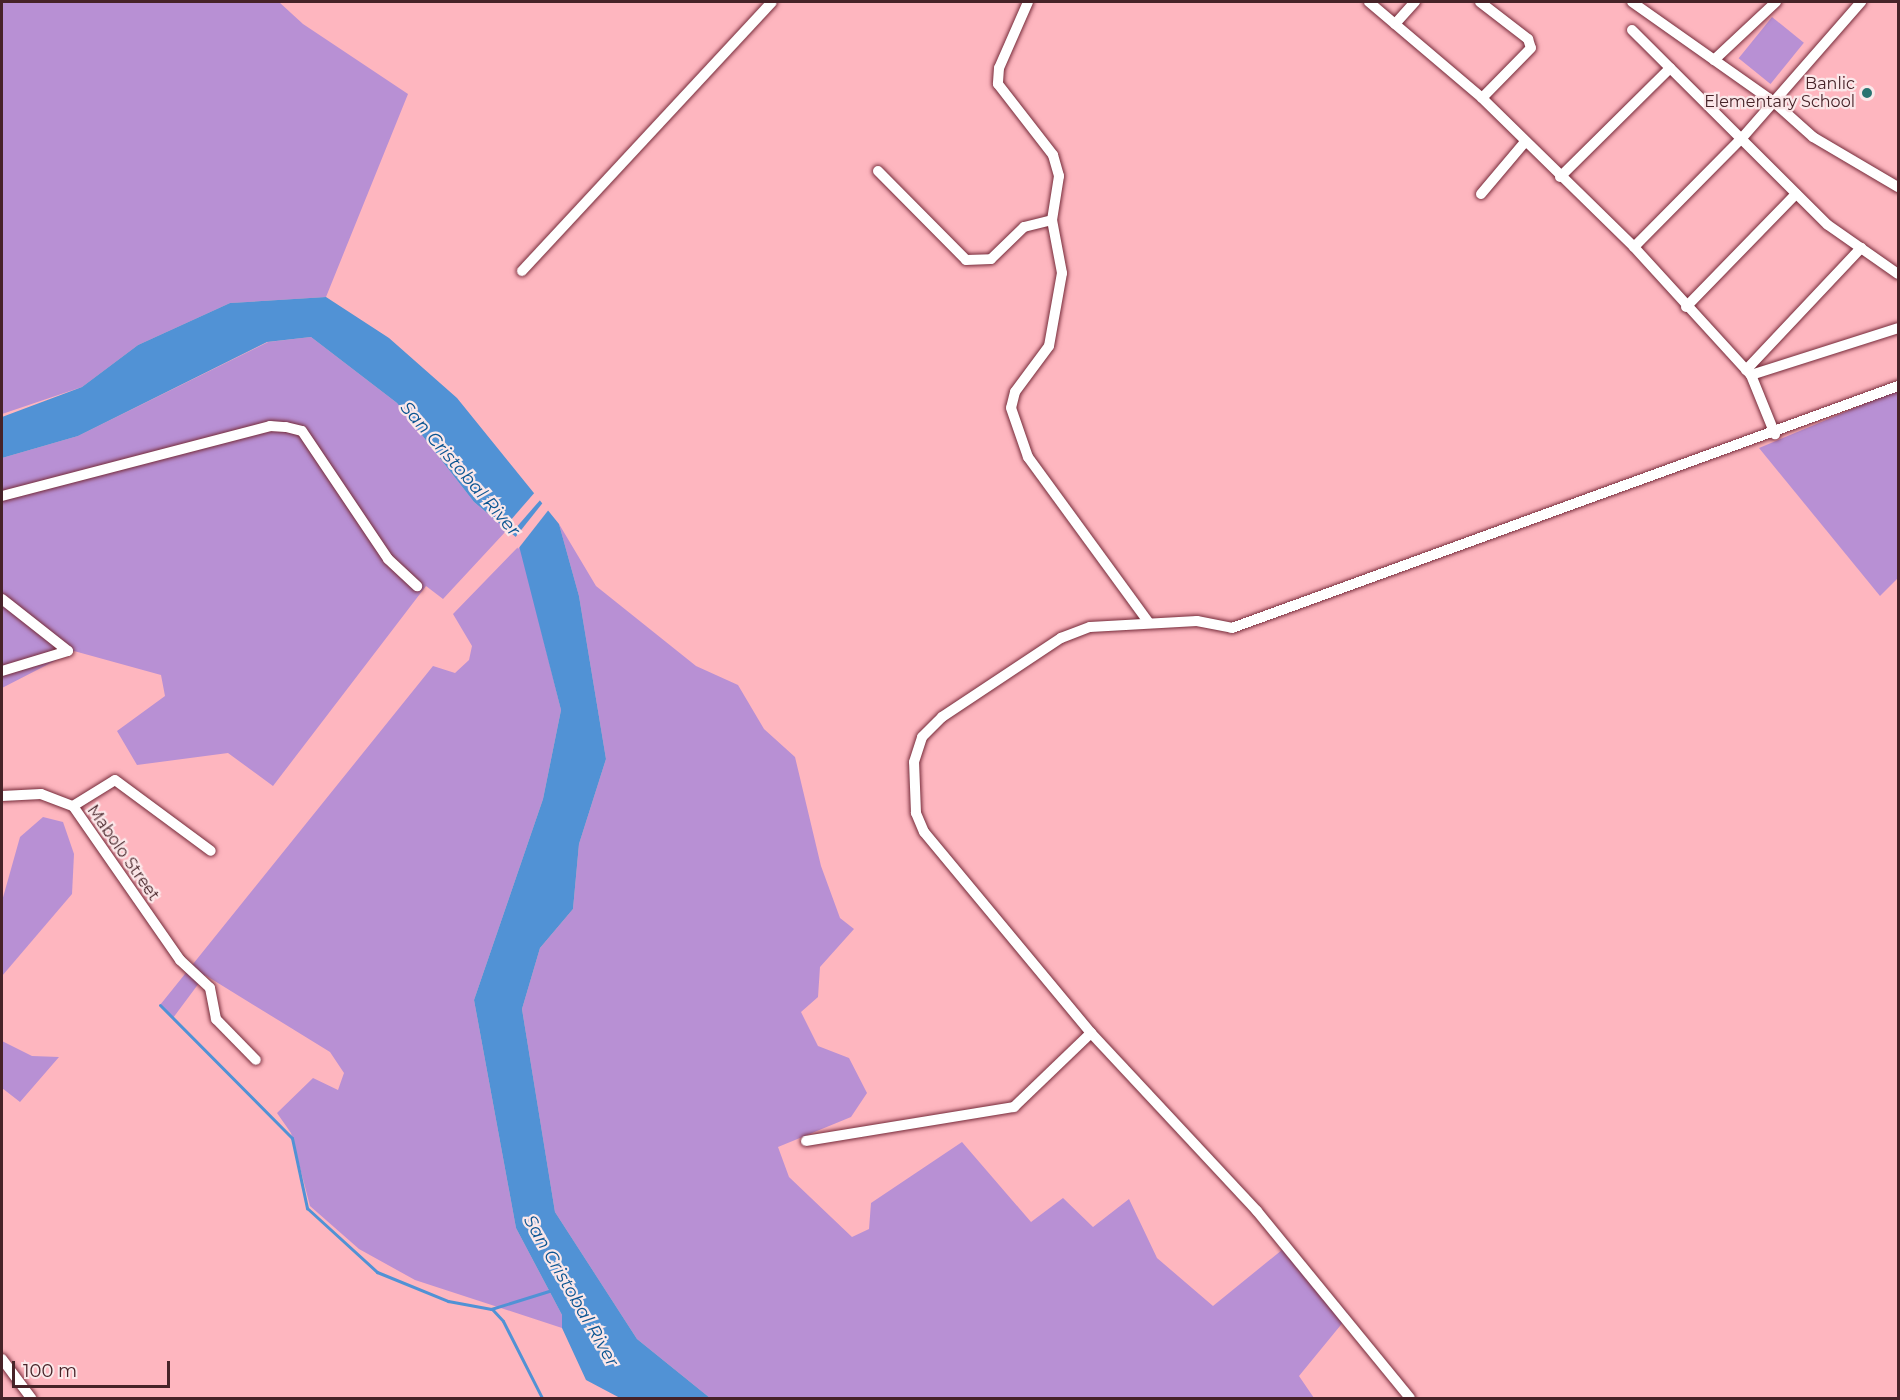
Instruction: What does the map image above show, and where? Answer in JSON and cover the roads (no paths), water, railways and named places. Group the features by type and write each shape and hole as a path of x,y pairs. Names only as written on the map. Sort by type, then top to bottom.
{"street":[{"path":"522,271 772,2"},
{"path":"1028,2 999,68 998,84 1053,155 1059,176 1052,220 1062,273 1049,346 1015,392 1015,429 1028,457 1149,623"},
{"path":"1369,2 1482,98 1560,177 1634,247 1686,307 1748,372 1775,434"},
{"path":"1395,24 1415,2"},
{"path":"1480,2 1528,39 1531,48 1482,98"},
{"path":"1632,2 1775,103 1813,138 1899,187"},
{"path":"1714,60 1776,2"},
{"path":"1634,247 1775,103 1861,2"},
{"path":"1632,30 1796,194 1861,248 1899,274"},
{"path":"1560,177 1670,68"},
{"path":"1481,194 1526,142"},
{"path":"878,171 966,260 976,263 991,259 1024,227 1052,220"},
{"path":"1686,307 1796,194"},
{"path":"1748,372 1861,248"},
{"path":"1748,372 1899,328"},
{"path":"1410,1398 1257,1211 1091,1033 924,832 916,813 914,762 922,737 942,717 1061,638 1112,622 1197,621 1232,628 1775,434 1899,386"},
{"path":"2,496 270,426 286,427 302,431 388,559 417,586"},
{"path":"2,599 68,651 2,671"},
{"path":"73,806 115,780 211,851"},
{"name":"Mabolo Street","path":"2,796 41,794 73,806 172,948 210,988 216,1019 256,1060"},
{"path":"806,1141 1014,1107 1091,1033"},
{"path":"2,1359 31,1398"}],"water":[{"name":"San Cristobal River","path":"326,297 389,338 457,398 559,524 579,596 606,759 579,844 573,909 540,948 522,1009 555,1212 637,1339 710,1398 620,1398 586,1380 562,1328 562,1315 516,1228 474,1000 543,799 561,710 517,538 474,502 397,403 311,337 267,342 78,436 2,458 2,417 82,387 138,345 230,303"}],"waterway":[{"name":"San Cristobal River","path":"160,1005 292,1138 307,1208 377,1272 448,1301 491,1309 552,1290"},
{"path":"492,1309 503,1321 542,1398"}],"place":[{"name":"Banlic Elementary School","path":"1867,93"}]}
